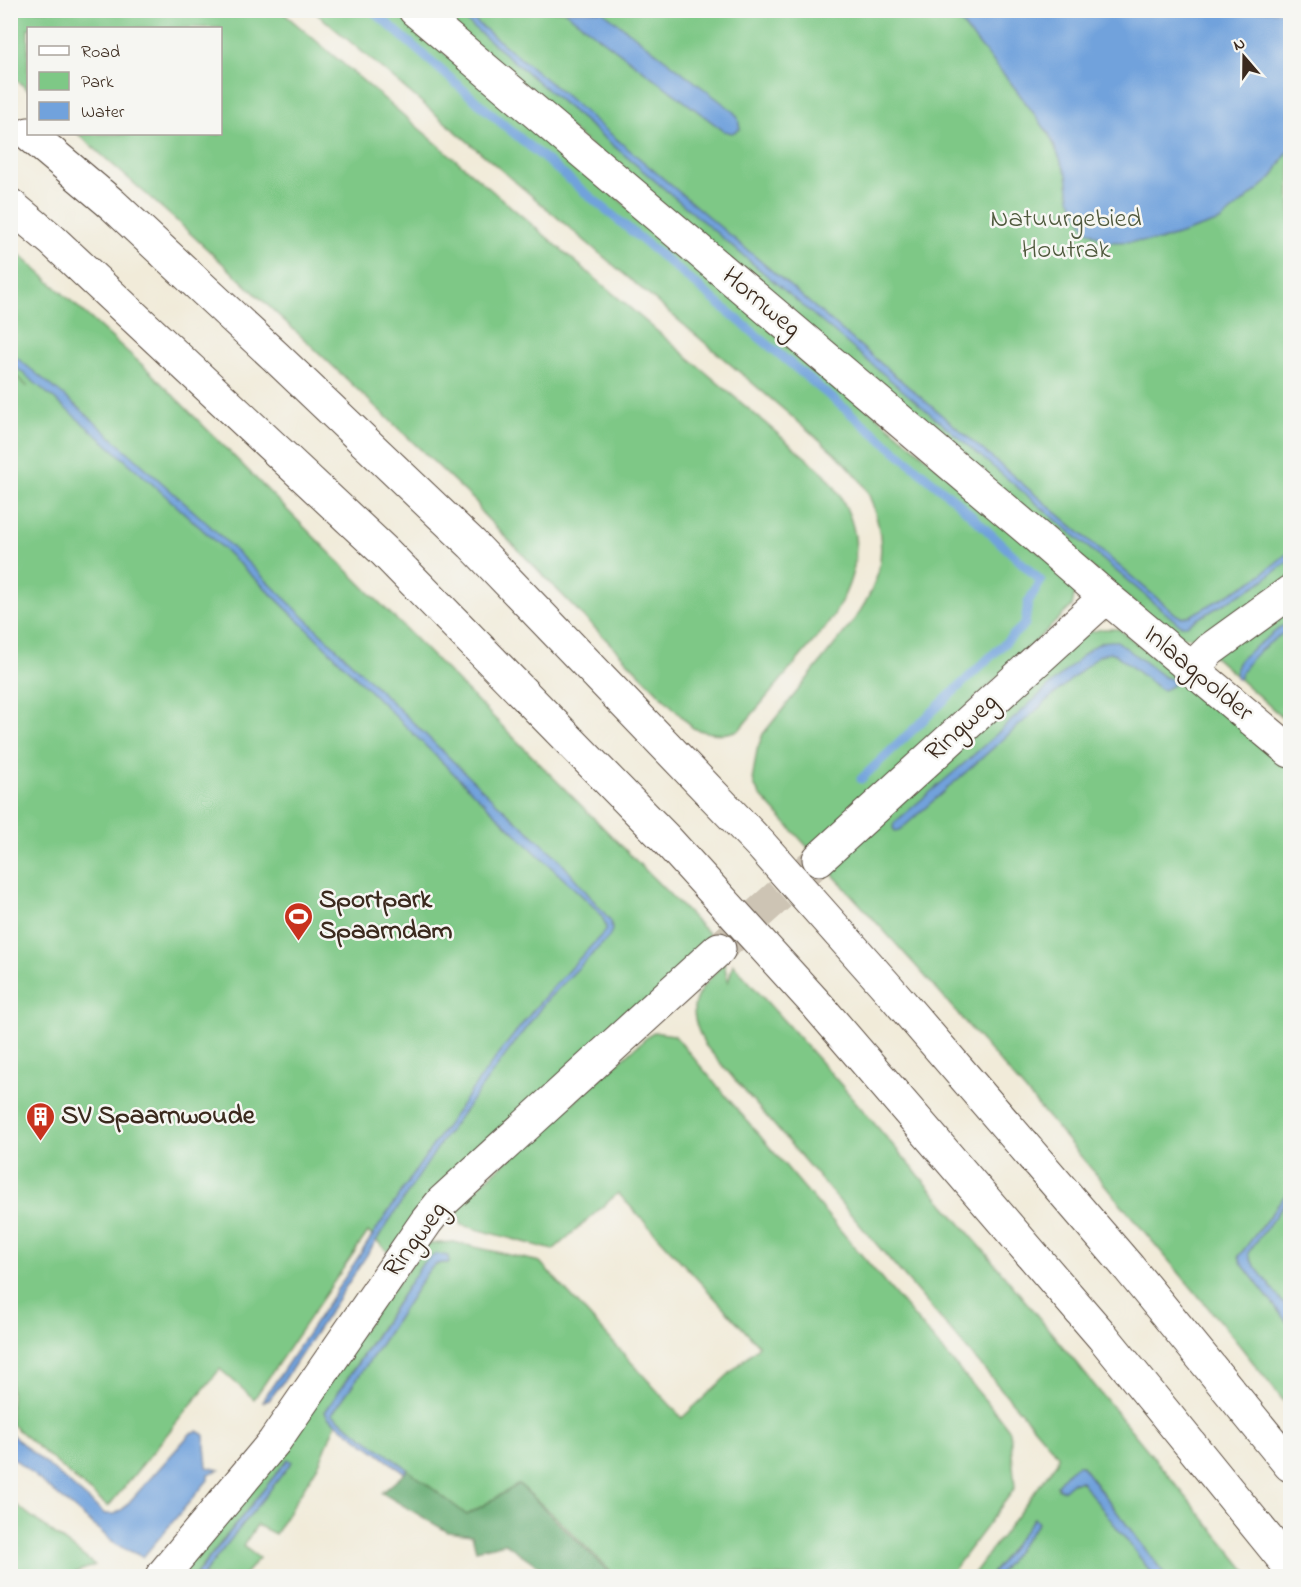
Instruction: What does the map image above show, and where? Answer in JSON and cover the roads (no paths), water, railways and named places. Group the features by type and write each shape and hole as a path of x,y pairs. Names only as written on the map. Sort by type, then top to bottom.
{"main road":[{"name":"Hornweg","path":"415,10 1106,597"},
{"path":"10,118 27,131"},
{"path":"31,135 121,212 472,544 753,836 888,988 1129,1268 1290,1465"},
{"path":"10,205 52,240 385,552 666,839 818,1006 1104,1337 1290,1567"},
{"path":"1192,668 1211,649 1290,592"},
{"name":"Inlaagpolder","path":"1106,597 1290,751"},
{"name":"Ringweg","path":"819,859 1106,597"},
{"name":"Ringweg","path":"162,1576 274,1442 442,1202 719,949"}],"water":[{"path":"454,11 463,11 552,84 1177,615 1190,616 1257,578 1290,551 1290,560 1257,585 1187,625 1180,625"},
{"path":"564,11 602,11 733,111 738,118 740,129 732,133 724,131"},
{"path":"951,11 1290,11 1290,148 1272,178 1220,221 1159,241 1107,242 1086,229 1070,198 1067,175 1049,134 1011,83"},
{"path":"11,353 79,408 208,524 490,797 556,856 611,921 612,930 609,937 546,1001 444,1138 285,1379 269,1400 263,1402 457,1110 536,1007 606,930 605,924 591,904 231,556 122,457 11,363"},
{"path":"1290,620 1290,628 1254,656 1237,679 1235,671 1241,658"},
{"path":"1117,641 1164,677 1172,679 1173,685 1164,690 1160,689 1115,654 1110,652 1098,656 900,830 895,831 894,823 968,760 1091,648 1102,642"},
{"path":"1290,1189 1290,1196 1248,1253 1250,1260 1290,1312 1290,1326 1242,1264 1239,1256"},
{"path":"436,1254 448,1256 449,1263 436,1265 426,1274 332,1414 407,1469 405,1473 328,1417 325,1412 423,1263"},
{"path":"197,1431 204,1435 207,1467 219,1470 208,1474 208,1480 143,1557 117,1545 11,1456 11,1434 105,1514 115,1514 123,1509 191,1433"},
{"path":"288,1459 292,1462 202,1576 195,1576"},
{"path":"1077,1465 1081,1465 1166,1576 1154,1576 1081,1481 1073,1482 1064,1490 1059,1489 1057,1485"},
{"path":"1034,1518 1038,1523 997,1576 990,1576"}],"waterway":[{"path":"372,10 498,120 957,502 1041,581 1028,602 1025,624 861,779"}],"tunnel":[{"path":"719,949 816,862"}],"place":[{"name":"Sportpark Spaarndam","path":"298,942"},
{"name":"SV Spaarnwoude","path":"40,1142"}],"park label":[{"name":"Natuurgebied Houtrak","path":"1066,234"}]}
